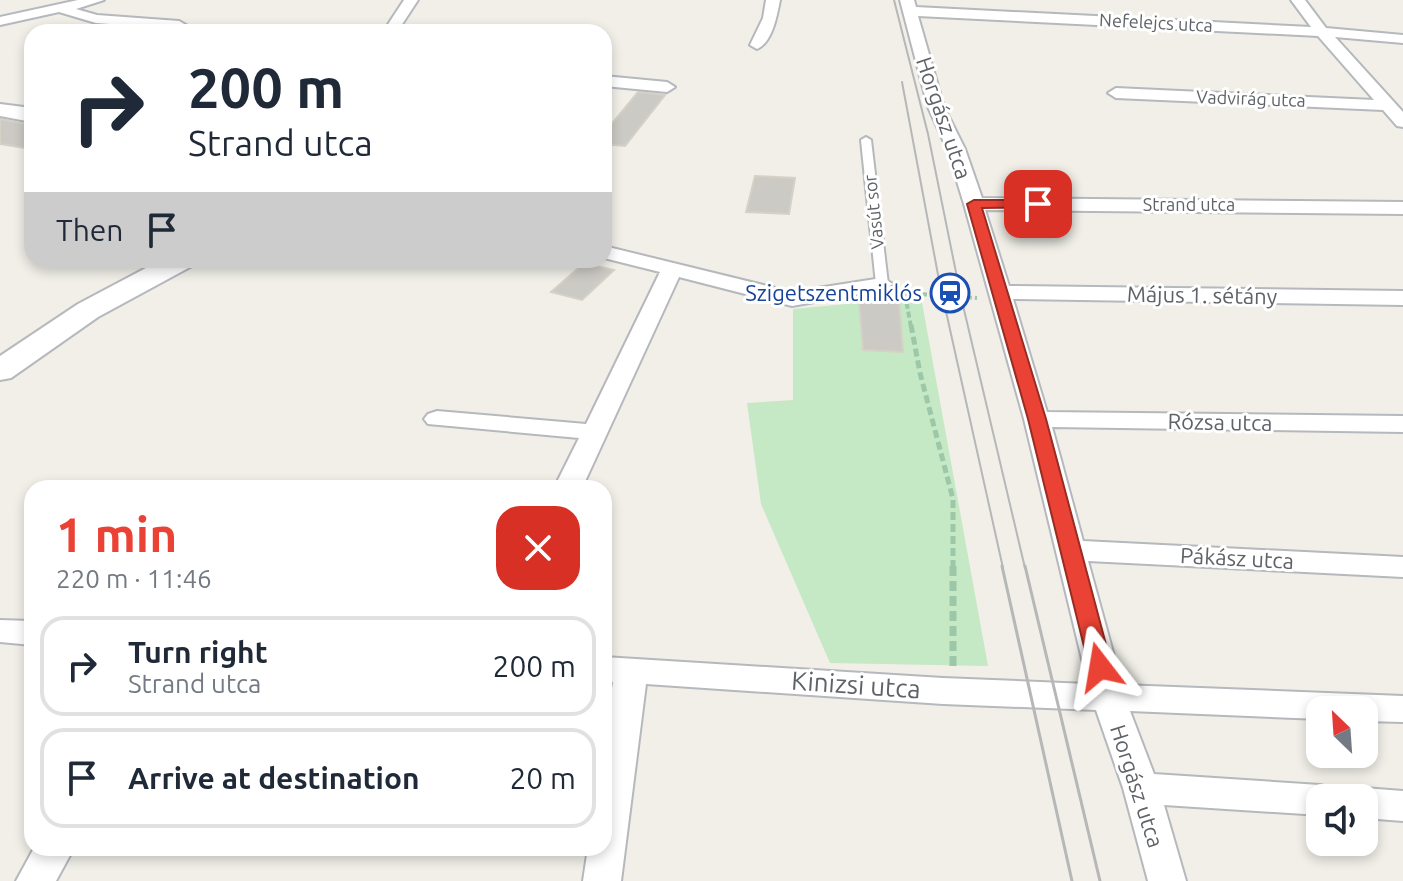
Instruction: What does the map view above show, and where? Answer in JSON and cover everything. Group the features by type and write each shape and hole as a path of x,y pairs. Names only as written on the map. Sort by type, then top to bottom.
{"street":[{"path":"0,21 97,0"},
{"path":"395,24 411,0"},
{"path":"757,45 770,18 773,0"},
{"path":"1298,0 1322,32 1403,122"},
{"name":"Nefelejcs utca","path":"908,6 1403,39"},
{"name":"Horgász utca","path":"908,6 936,107 956,149 974,204 995,298 1037,419 1108,696 1141,788 1167,881"},
{"path":"59,8 96,19 165,24"},
{"path":"612,82 667,87"},
{"name":"Vadvirág utca","path":"1116,93 1385,105"},
{"path":"0,110 24,114"},
{"name":"Strand utca","path":"974,204 1403,208"},
{"path":"612,254 792,299 882,284"},
{"path":"0,371 90,309 167,268"},
{"path":"572,480 671,271"},
{"name":"Május 1. sétány","path":"995,298 1403,298"},
{"name":"Május 1. sétány","path":"995,298 1403,316"},
{"path":"437,419 595,432"},
{"name":"Rózsa utca","path":"1037,419 1403,424"},
{"name":"Pákász utca","path":"1070,550 1403,567"},
{"path":"0,631 24,632"},
{"path":"612,749 618,670"},
{"name":"Kinizsi utca","path":"618,670 958,691 1403,709"},
{"path":"1141,788 1306,799"},
{"path":"1378,804 1403,806"},
{"path":"35,881 50,856"},
{"path":"602,881 604,856"}],"lane":[{"name":"Vasút sor","path":"866,140 882,284"}],"path":[{"path":"882,284 905,294 995,298"},
{"path":"905,294 920,373 953,499 951,654 958,691"}],"green space":[{"path":"921,297 988,666 830,663 761,504 747,403 793,400 793,309"}],"building":[{"path":"638,92 665,95 625,146 612,145 612,123"},
{"path":"0,119 24,124 24,148 0,144"},
{"path":"755,176 795,178 789,214 746,212"},
{"path":"578,268 614,270 582,300 551,292"},
{"path":"859,300 899,301 903,352 863,350"}],"tram line":[{"path":"894,0 928,134 961,297 1025,568"},
{"path":"902,82 939,280 1003,568"},
{"path":"1002,566 1072,881"},
{"path":"1025,566 1100,881"}],"place":[{"name":"Szigetszentmiklós","path":"950,293"}],"route":[{"path":"1038,204 974,204 1037,419 1100,667"}]}
